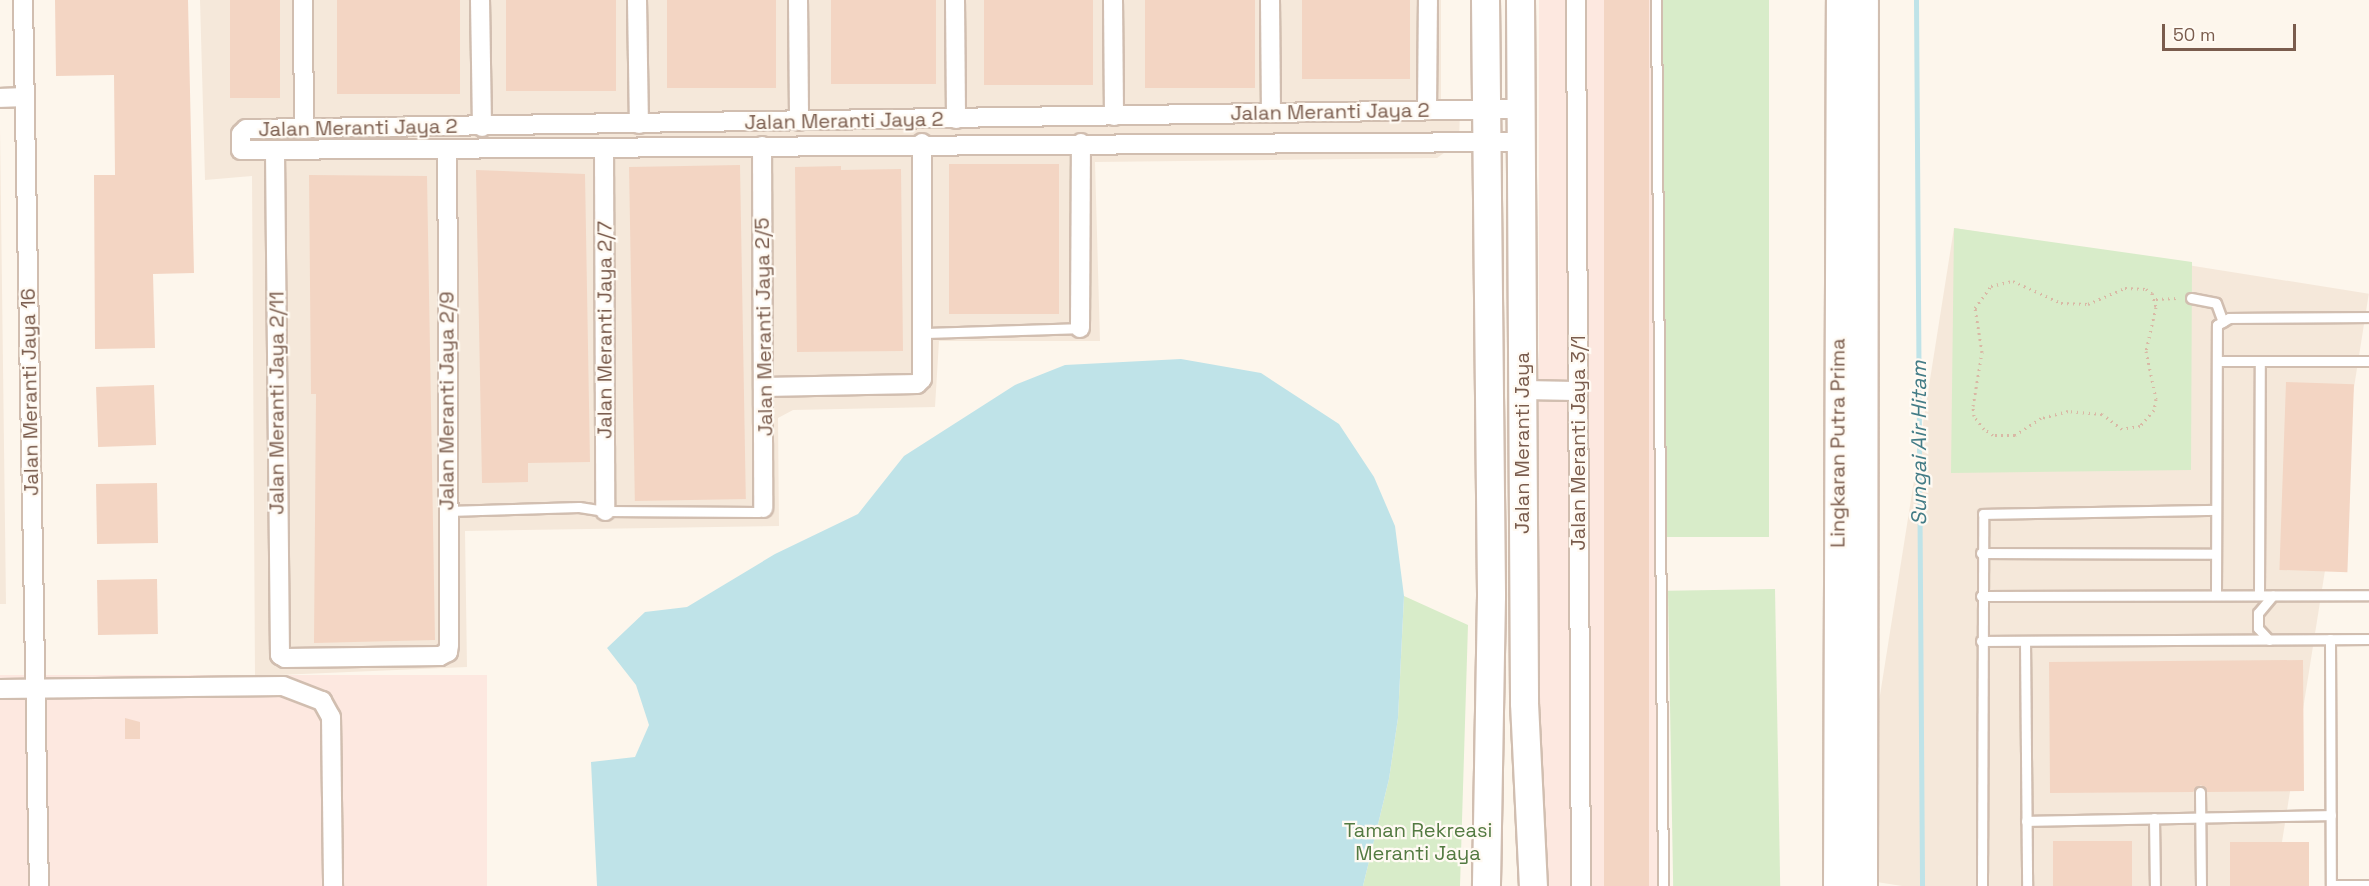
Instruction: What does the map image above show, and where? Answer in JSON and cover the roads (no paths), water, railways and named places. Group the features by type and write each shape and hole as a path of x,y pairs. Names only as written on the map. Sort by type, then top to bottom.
{"street":[{"name":"Jalan Meranti Jaya 16","path":"23,0 39,886"},
{"path":"303,0 304,129"},
{"path":"480,0 482,127"},
{"path":"637,0 639,124"},
{"path":"798,0 799,121"},
{"path":"955,0 956,119"},
{"path":"1113,0 1114,116"},
{"path":"1270,0 1271,113"},
{"path":"1427,110 1428,0"},
{"name":"Jalan Meranti Jaya","path":"1485,0 1491,596 1486,886"},
{"name":"Jalan Meranti Jaya","path":"1520,0 1524,703 1533,886"},
{"name":"Jalan Meranti Jaya 3/1","path":"1576,0 1581,886"},
{"name":"Lingkaran Putra Prima","path":"1837,886 1840,0"},
{"name":"Lingkaran Putra Prima","path":"1863,886 1864,0"},
{"path":"0,98 24,97"},
{"name":"Jalan Meranti Jaya 2","path":"1520,109 246,129 241,134 241,150 246,153 922,143 1521,142"},
{"path":"1334,142 1335,112"},
{"path":"1031,118 1031,143"},
{"path":"720,123 720,146"},
{"path":"764,387 917,384 922,379 922,143"},
{"path":"1080,328 1081,143"},
{"name":"Jalan Meranti Jaya 2/5","path":"762,146 763,508"},
{"name":"Jalan Meranti Jaya 2/7","path":"604,148 605,511"},
{"name":"Jalan Meranti Jaya 2/9","path":"447,150 448,652"},
{"name":"Jalan Meranti Jaya 2/11","path":"275,152 280,654 285,658 392,657 440,656 448,652"},
{"path":"1522,390 1578,391"},
{"path":"0,689 283,686 322,701 331,717 333,886"}],"lane":[{"path":"1656,0 1663,886"},
{"path":"2191,298 2216,303 2223,322"},
{"path":"2216,595 2217,325 2229,318 2369,317"},
{"path":"922,333 1080,328"},
{"path":"2217,361 2369,361"},
{"path":"2259,595 2260,361"},
{"path":"448,511 579,507 605,511 758,512 763,508"},
{"path":"1982,886 1981,519 1989,511 2216,510"},
{"path":"1981,553 2216,554"},
{"path":"2268,640 2258,628 2258,613 2273,595"},
{"path":"1981,596 2369,595"},
{"path":"2330,639 2331,885 2369,885"},
{"path":"1981,641 2369,639"},
{"path":"2025,641 2027,886"},
{"path":"2200,792 2201,886"},
{"path":"2026,821 2331,815"},
{"path":"2154,818 2155,886"}],"water":[{"path":"1181,359 1261,373 1339,424 1374,477 1395,526 1404,596 1398,718 1389,779 1363,886 597,886 591,762 635,757 649,725 636,685 607,648 645,612 687,607 775,554 858,514 904,456 1015,385 1065,365"}],"waterway":[{"name":"Sungai Air Hitam","path":"1916,0 1922,886"}],"park label":[{"name":"Taman Rekreasi Meranti Jaya","path":"1418,842"}]}
